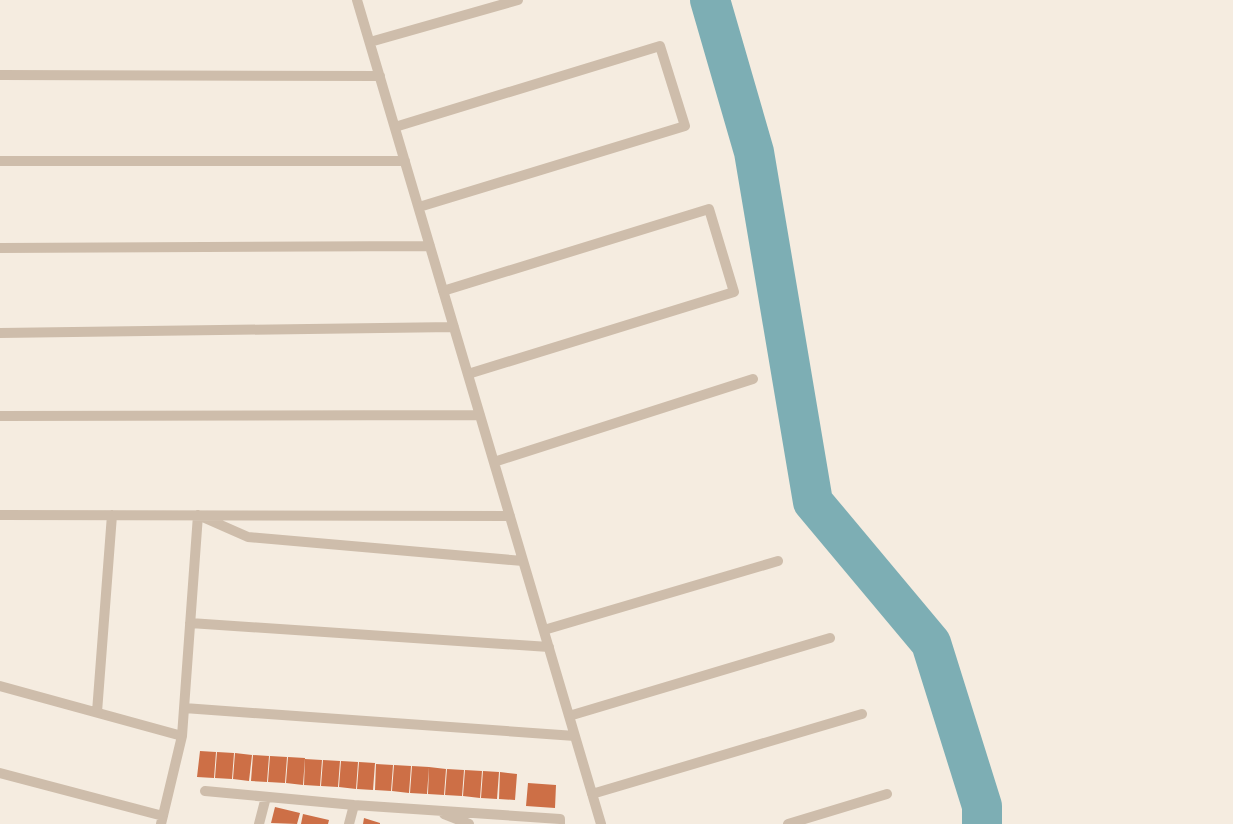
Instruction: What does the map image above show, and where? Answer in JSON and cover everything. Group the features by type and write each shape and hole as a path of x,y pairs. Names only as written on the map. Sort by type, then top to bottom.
{"street":[{"path":"357,0 601,824"},
{"path":"370,42 518,0"},
{"path":"395,127 660,46 685,126 419,208"},
{"path":"0,75 380,76"},
{"path":"0,161 405,161"},
{"path":"443,291 709,209 734,292 468,374"},
{"path":"0,248 430,246"},
{"path":"0,333 454,327"},
{"path":"494,462 753,378"},
{"path":"0,416 480,415"},
{"path":"0,515 510,516"},
{"path":"96,712 112,515"},
{"path":"198,515 248,537 523,561"},
{"path":"0,773 162,820 182,736 198,515"},
{"path":"544,630 778,561"},
{"path":"190,623 549,647"},
{"path":"569,716 830,638"},
{"path":"0,686 182,736"},
{"path":"184,708 575,736"},
{"path":"592,794 862,714"},
{"path":"205,791 354,805 560,819 560,824"},
{"path":"788,824 887,794"},
{"path":"259,824 266,797"},
{"path":"349,824 354,805"},
{"path":"432,810 469,824"}],"building":[{"path":"200,751 216,752 214,778 197,777"},
{"path":"217,752 234,753 232,779 215,778"},
{"path":"235,753 252,755 249,781 233,779"},
{"path":"253,755 269,756 267,782 251,781"},
{"path":"270,756 287,757 285,783 268,782"},
{"path":"288,757 305,758 303,785 286,783"},
{"path":"305,759 322,760 320,786 304,785"},
{"path":"323,760 340,761 338,787 321,786"},
{"path":"341,761 358,762 356,789 339,787"},
{"path":"359,762 375,763 373,790 357,789"},
{"path":"376,764 393,765 391,791 375,790"},
{"path":"394,765 411,766 409,793 392,791"},
{"path":"412,766 429,767 427,794 410,793"},
{"path":"429,767 446,769 444,795 428,794"},
{"path":"447,769 464,770 462,796 445,795"},
{"path":"465,770 482,771 480,798 463,796"},
{"path":"483,771 499,772 497,799 481,798"},
{"path":"500,772 517,774 515,800 499,799"},
{"path":"528,783 556,785 555,808 526,806"},
{"path":"275,807 300,813 297,824 271,823"},
{"path":"303,814 329,820 328,824 301,824"},
{"path":"364,818 380,823 380,824 363,824"}],"waterway":[{"path":"710,0 754,152 813,502 931,643 982,806 982,824"}]}
